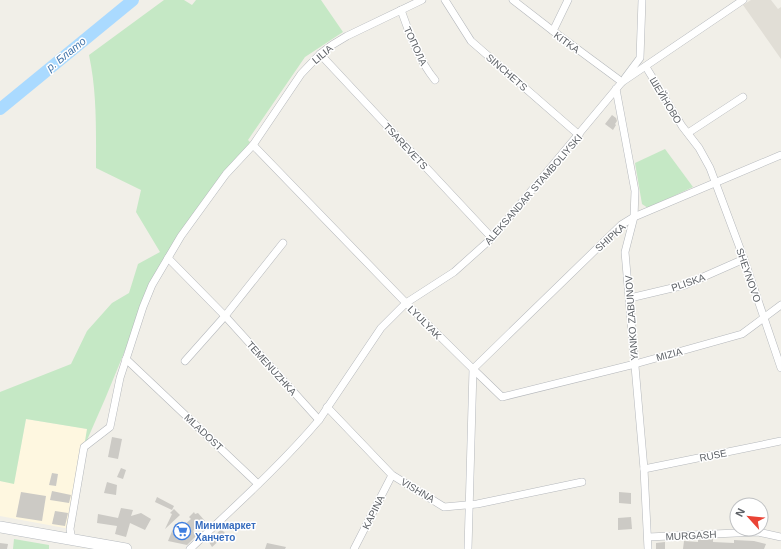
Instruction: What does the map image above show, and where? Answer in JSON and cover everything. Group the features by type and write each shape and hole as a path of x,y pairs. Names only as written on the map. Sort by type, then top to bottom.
{"main road":[{"path":"0,527 126,549"}],"street":[{"name":"LILIA","path":"72,540 70,529 84,447 110,427 120,378 143,307 152,285 181,236 226,174 253,145 301,74 320,54 347,36 422,0"},
{"name":"SINCHETS","path":"445,0 471,41 579,135"},
{"name":"KITKA","path":"513,0 622,82"},
{"path":"553,31 568,0"},
{"path":"622,82 640,58 642,0"},
{"name":"ALEKSANDAR STAMBOLIYSKI","path":"190,549 258,484 320,420 327,407 381,328 406,303 454,272 492,238 622,82 743,0"},
{"name":"ТОПОЛА","path":"401,10 418,55 435,80"},
{"name":"TSAREVETS","path":"320,54 492,238"},
{"name":"ШЕЙНОВО","path":"646,67 682,126 707,161 715,183"},
{"name":"YANKO ZABUNOV","path":"616,89 635,191 634,217 626,252 634,364 644,469 648,549"},
{"path":"688,133 743,97"},
{"name":"LYULYAK","path":"253,145 406,303 502,397"},
{"name":"SHIPKA","path":"473,369 621,225 634,217 781,155"},
{"name":"SHEYNOVO","path":"715,183 744,259 781,368"},
{"path":"185,361 225,316 283,243"},
{"name":"TEMENUZHKA","path":"168,258 225,316 320,420"},
{"name":"PLISKA","path":"630,298 685,285 744,259"},
{"name":"MIZIA","path":"502,397 634,364 742,334 781,305"},
{"name":"MLADOST","path":"126,359 258,484"},
{"path":"468,549 468,505 473,369"},
{"name":"VISHNA","path":"327,407 392,475 444,507 477,504 582,482"},
{"name":"RUSE","path":"644,469 781,442"},
{"name":"KAPINA","path":"354,549 392,475"},
{"name":"MURGASH","path":"648,537 758,532 781,537"}],"shaded area":[{"path":"751,0 771,0 778,9 781,7 781,59 743,5"},
{"path":"26,419 88,429 70,529 0,516 0,481 14,483"}],"green space":[{"path":"164,0 184,0 192,5 196,0 321,0 343,32 305,57 248,140 253,145 226,174 152,285 84,447 87,429 26,419 14,484 0,481 0,392 71,364 87,331 112,303 129,293 138,264 160,252 136,212 141,190 96,168 95,97 89,55"},
{"path":"665,149 693,187 648,208 642,204 635,163"},
{"path":"14,539 49,545 49,549 13,549"}],"building":[{"path":"612,115 617,121 613,130 605,124"},
{"path":"112,437 122,439 118,459 108,457"},
{"path":"121,468 126,470 123,479 117,477"},
{"path":"52,473 58,474 56,486 49,485"},
{"path":"107,482 117,485 116,495 104,493"},
{"path":"52,491 71,495 69,503 50,500"},
{"path":"21,492 46,496 42,521 16,517"},
{"path":"619,492 631,493 631,504 619,503"},
{"path":"157,497 174,506 172,510 155,502"},
{"path":"121,508 133,510 131,516 141,513 151,519 145,530 130,523 126,537 115,534 117,526 97,523 98,514 118,518"},
{"path":"174,509 180,515 165,529 172,514 170,513"},
{"path":"55,511 68,513 65,526 52,524"},
{"name":"Минимаркет Ханчето","path":"194,512 195,514 198,513 205,521 193,531 197,535 187,545 168,541 175,524 184,525 191,519 189,517"},
{"path":"631,517 632,529 618,530 618,518"},
{"path":"221,529 225,533 220,537 222,538 212,547 209,542"},
{"path":"713,539 713,542 734,543 734,540 754,541 766,544 764,549 683,549 684,541 698,542 698,540"},
{"path":"665,542 665,549 656,549 656,543"},
{"path":"0,543 8,544 7,549 0,549"},
{"path":"267,543 286,547 285,549 265,549"}],"waterway":[{"name":"р. Блато","path":"0,109 133,0"}],"place":[{"name":"Минимаркет Ханчето","path":"182,531"}]}
